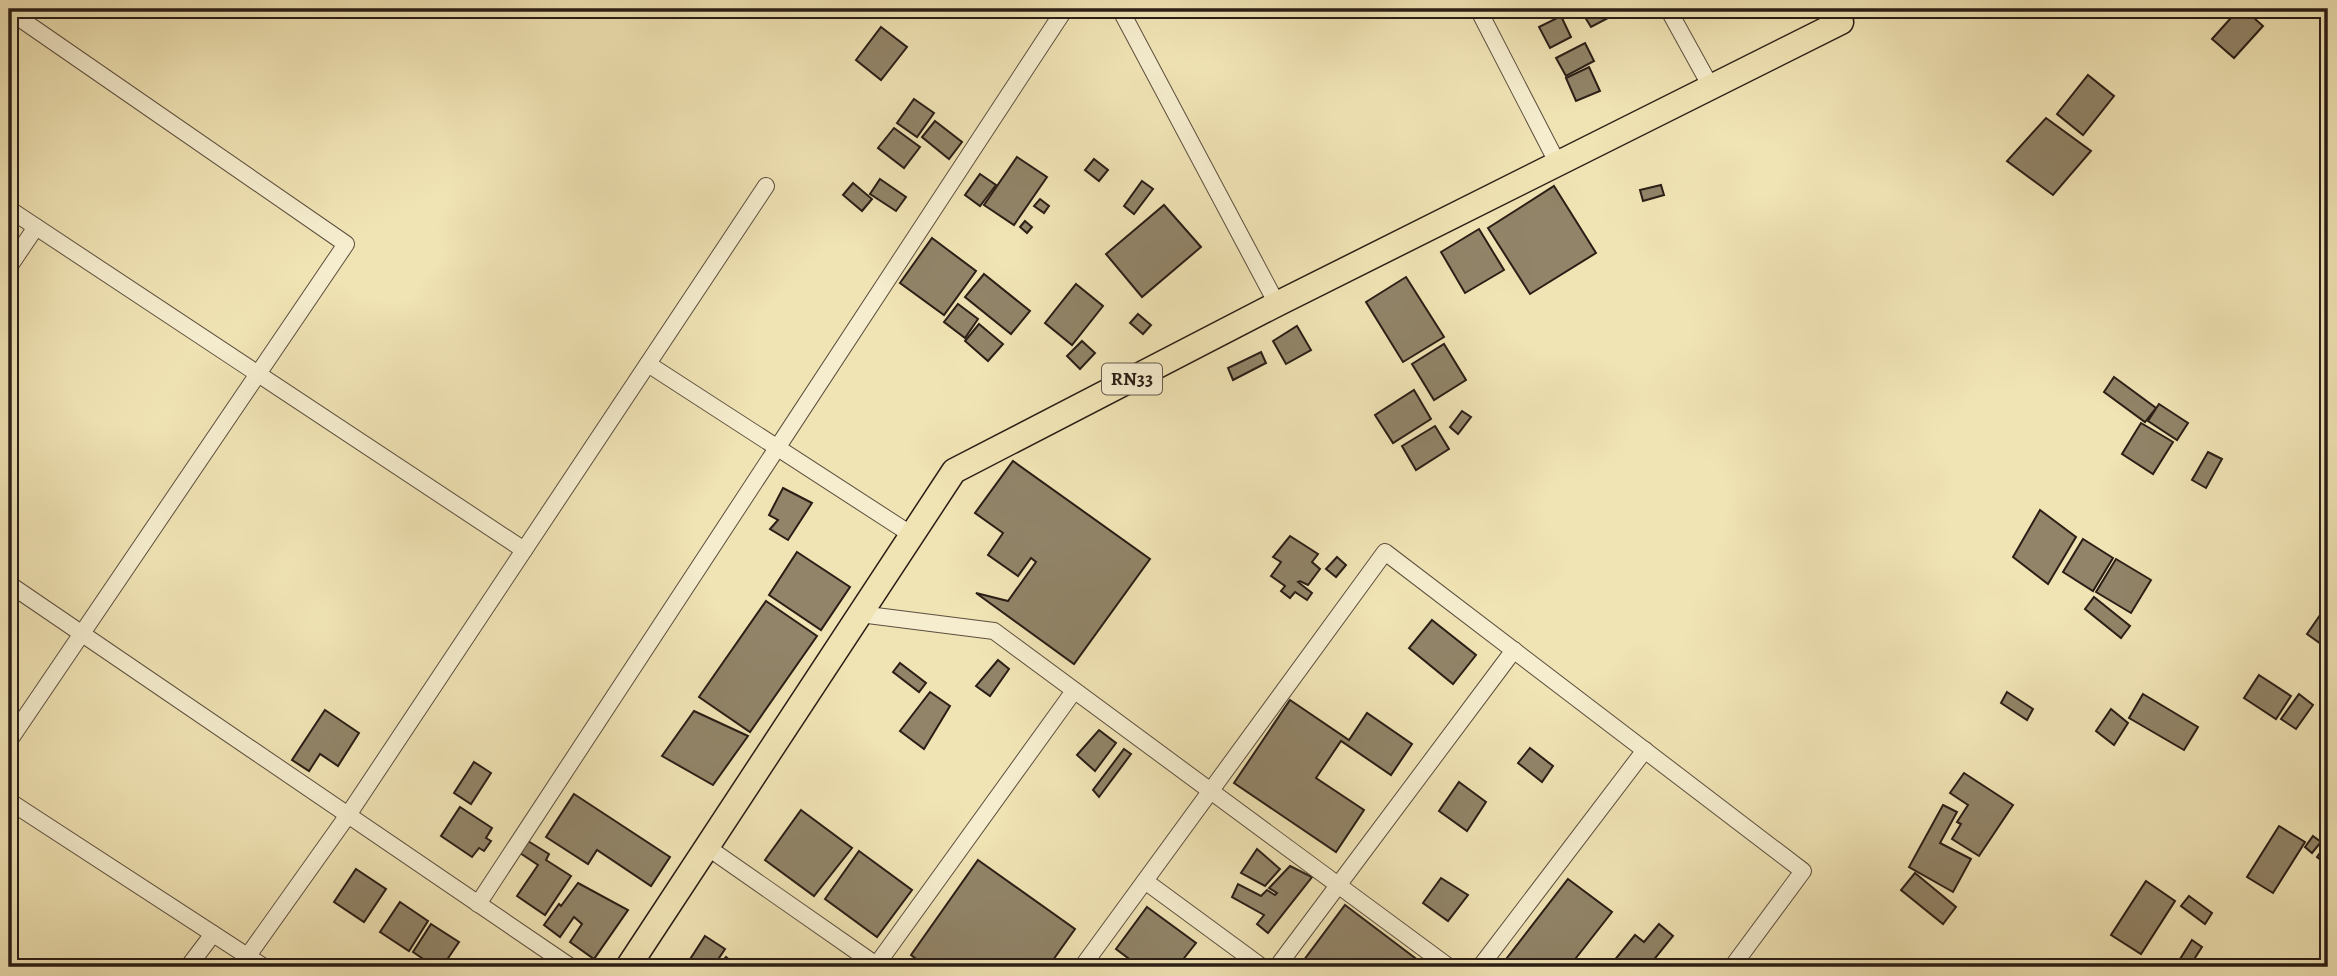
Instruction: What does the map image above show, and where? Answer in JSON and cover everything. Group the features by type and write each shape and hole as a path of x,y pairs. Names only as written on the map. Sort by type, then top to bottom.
{"main road":[{"name":"RN33","path":"628,967 954,471 1277,304 1711,87 1838,15"}],"street":[{"path":"478,904 1065,9"},
{"path":"1120,9 1277,304"},
{"path":"1478,9 1558,164"},
{"path":"1668,9 1711,87"},
{"path":"9,11 346,244 9,741"},
{"path":"247,957 348,815 766,186"},
{"path":"9,209 524,550"},
{"path":"9,267 36,227"},
{"path":"648,364 912,535"},
{"path":"1082,967 1385,552 1803,871 1732,967"},
{"path":"9,584 571,967"},
{"path":"860,614 994,631 1449,967"},
{"path":"1277,967 1514,650"},
{"path":"706,847 877,967 1074,691"},
{"path":"1480,967 1645,750"},
{"path":"9,801 264,967"},
{"path":"1145,881 1262,967"},
{"path":"188,967 213,934"}],"building":[{"path":"1580,9 1604,9 1608,18 1591,27"},
{"path":"2239,9 2244,9 2263,26 2234,58 2212,39"},
{"path":"1561,16 1571,37 1550,48 1539,27"},
{"path":"881,27 907,47 881,80 856,60"},
{"path":"1585,43 1594,61 1566,76 1556,58"},
{"path":"1589,67 1600,91 1576,101 1566,78"},
{"path":"2088,75 2114,96 2083,135 2057,114"},
{"path":"914,99 934,113 917,137 897,123"},
{"path":"2046,118 2091,151 2053,195 2007,161"},
{"path":"935,121 962,142 949,159 922,137"},
{"path":"894,128 920,147 904,168 878,148"},
{"path":"1017,157 1047,177 1014,225 984,205"},
{"path":"1094,159 1108,170 1099,181 1085,170"},
{"path":"980,174 996,185 980,206 965,195"},
{"path":"880,179 906,197 896,211 870,194"},
{"path":"1142,181 1153,189 1134,214 1124,206"},
{"path":"853,183 872,199 862,211 843,195"},
{"path":"1661,185 1664,195 1643,201 1640,190"},
{"path":"1554,186 1596,253 1530,294 1488,228"},
{"path":"1040,199 1049,206 1044,213 1034,206"},
{"path":"1164,205 1201,247 1142,297 1106,254"},
{"path":"1025,221 1032,227 1027,233 1020,227"},
{"path":"1479,229 1504,270 1465,293 1441,252"},
{"path":"932,238 976,271 944,315 900,283"},
{"path":"984,274 1030,311 1011,334 965,297"},
{"path":"1406,277 1444,337 1403,362 1366,302"},
{"path":"1076,284 1103,306 1072,345 1045,323"},
{"path":"958,304 978,319 965,338 944,322"},
{"path":"1138,314 1151,325 1143,334 1130,323"},
{"path":"979,324 1003,344 988,361 965,341"},
{"path":"1297,326 1311,350 1286,364 1273,341"},
{"path":"1082,341 1095,353 1080,369 1067,356"},
{"path":"1444,344 1466,380 1434,400 1412,364"},
{"path":"1261,352 1266,363 1233,380 1228,368"},
{"path":"2114,377 2156,408 2145,422 2104,392"},
{"path":"1414,390 1431,419 1393,443 1375,415"},
{"path":"2159,404 2188,423 2177,440 2148,421"},
{"path":"1462,411 1471,417 1458,434 1450,427"},
{"path":"2141,423 2173,442 2153,474 2122,454"},
{"path":"1435,426 1449,449 1416,470 1402,446"},
{"path":"2208,452 2222,459 2206,488 2192,480"},
{"path":"1013,461 1150,559 1074,664 976,593 1008,601 1036,562 1031,558 1018,576 988,555 1003,533 975,513"},
{"path":"783,488 812,503 788,540 770,529 778,520 769,515"},
{"path":"2040,510 2076,537 2048,584 2013,557"},
{"path":"1290,536 1318,554 1312,562 1320,569 1308,585 1298,582 1312,593 1307,600 1295,592 1290,598 1281,591 1285,586 1271,576 1281,562 1273,557"},
{"path":"2083,539 2113,558 2093,591 2063,572"},
{"path":"797,552 850,587 821,630 769,595"},
{"path":"1337,557 1346,565 1336,577 1326,569"},
{"path":"2116,559 2151,580 2131,613 2096,592"},
{"path":"2094,597 2130,626 2121,638 2085,609"},
{"path":"766,601 817,636 750,732 699,697"},
{"path":"2325,608 2328,610 2328,649 2307,634"},
{"path":"1432,620 1476,655 1453,684 1409,648"},
{"path":"998,660 1009,669 990,696 976,686"},
{"path":"900,663 926,683 919,692 893,672"},
{"path":"2259,675 2291,696 2276,719 2244,698"},
{"path":"930,692 950,706 924,749 900,731"},
{"path":"2007,692 2033,709 2027,720 2001,703"},
{"path":"2143,694 2198,727 2184,750 2129,718"},
{"path":"2299,694 2313,705 2296,729 2281,719"},
{"path":"1290,700 1349,740 1367,713 1412,744 1391,775 1341,741 1316,778 1364,810 1336,852 1234,783"},
{"path":"2111,709 2128,723 2114,745 2096,731"},
{"path":"325,710 359,733 338,766 320,754 309,771 292,760"},
{"path":"694,711 748,736 713,785 662,756"},
{"path":"1099,730 1116,743 1095,771 1077,755"},
{"path":"1530,748 1553,766 1542,782 1518,763"},
{"path":"1124,749 1131,754 1099,797 1093,790"},
{"path":"474,762 491,773 471,804 454,793"},
{"path":"1964,773 2013,805 1979,856 1952,839 1961,824 1957,822 1968,805 1950,793"},
{"path":"1459,782 1486,802 1467,831 1439,811"},
{"path":"574,794 670,857 651,886 597,850 588,864 546,837"},
{"path":"1943,805 1957,812 1940,843 1971,859 1953,892 1909,867"},
{"path":"460,807 492,828 486,838 491,841 484,851 479,848 472,857 441,836"},
{"path":"801,810 852,848 814,896 765,860"},
{"path":"2279,826 2305,842 2273,893 2247,877"},
{"path":"2313,836 2321,842 2312,853 2305,847"},
{"path":"528,841 549,854 546,860 571,876 545,915 517,896 538,865 520,853"},
{"path":"2325,846 2328,850 2321,860 2317,857"},
{"path":"1257,849 1280,869 1265,886 1241,873"},
{"path":"859,851 912,890 877,937 825,899"},
{"path":"978,860 1075,929 1048,967 927,967 911,955"},
{"path":"1290,866 1312,877 1268,933 1257,924 1264,915 1232,897 1238,884 1261,896 1267,890 1275,895 1277,893 1269,888"},
{"path":"356,869 386,889 364,922 334,902"},
{"path":"1915,873 1956,907 1943,924 1901,890"},
{"path":"1441,878 1468,895 1448,921 1423,903"},
{"path":"1568,879 1612,912 1576,958 1588,967 1500,967"},
{"path":"2146,881 2175,901 2141,954 2111,935"},
{"path":"578,883 628,910 594,959 570,942 582,924 574,917 560,937 544,925"},
{"path":"2189,896 2212,913 2205,924 2181,906"},
{"path":"400,902 428,921 409,951 380,932"},
{"path":"1345,905 1427,967 1379,967 1375,964 1373,967 1304,967 1301,964"},
{"path":"1147,907 1196,943 1177,967 1140,967 1116,949"},
{"path":"431,924 459,942 442,967 435,967 413,952"},
{"path":"1659,924 1673,936 1648,967 1609,967 1635,935 1644,942"},
{"path":"705,936 725,949 713,967 685,967"},
{"path":"2192,940 2202,947 2189,967 2175,967"},
{"path":"726,957 738,967 718,967"}]}
